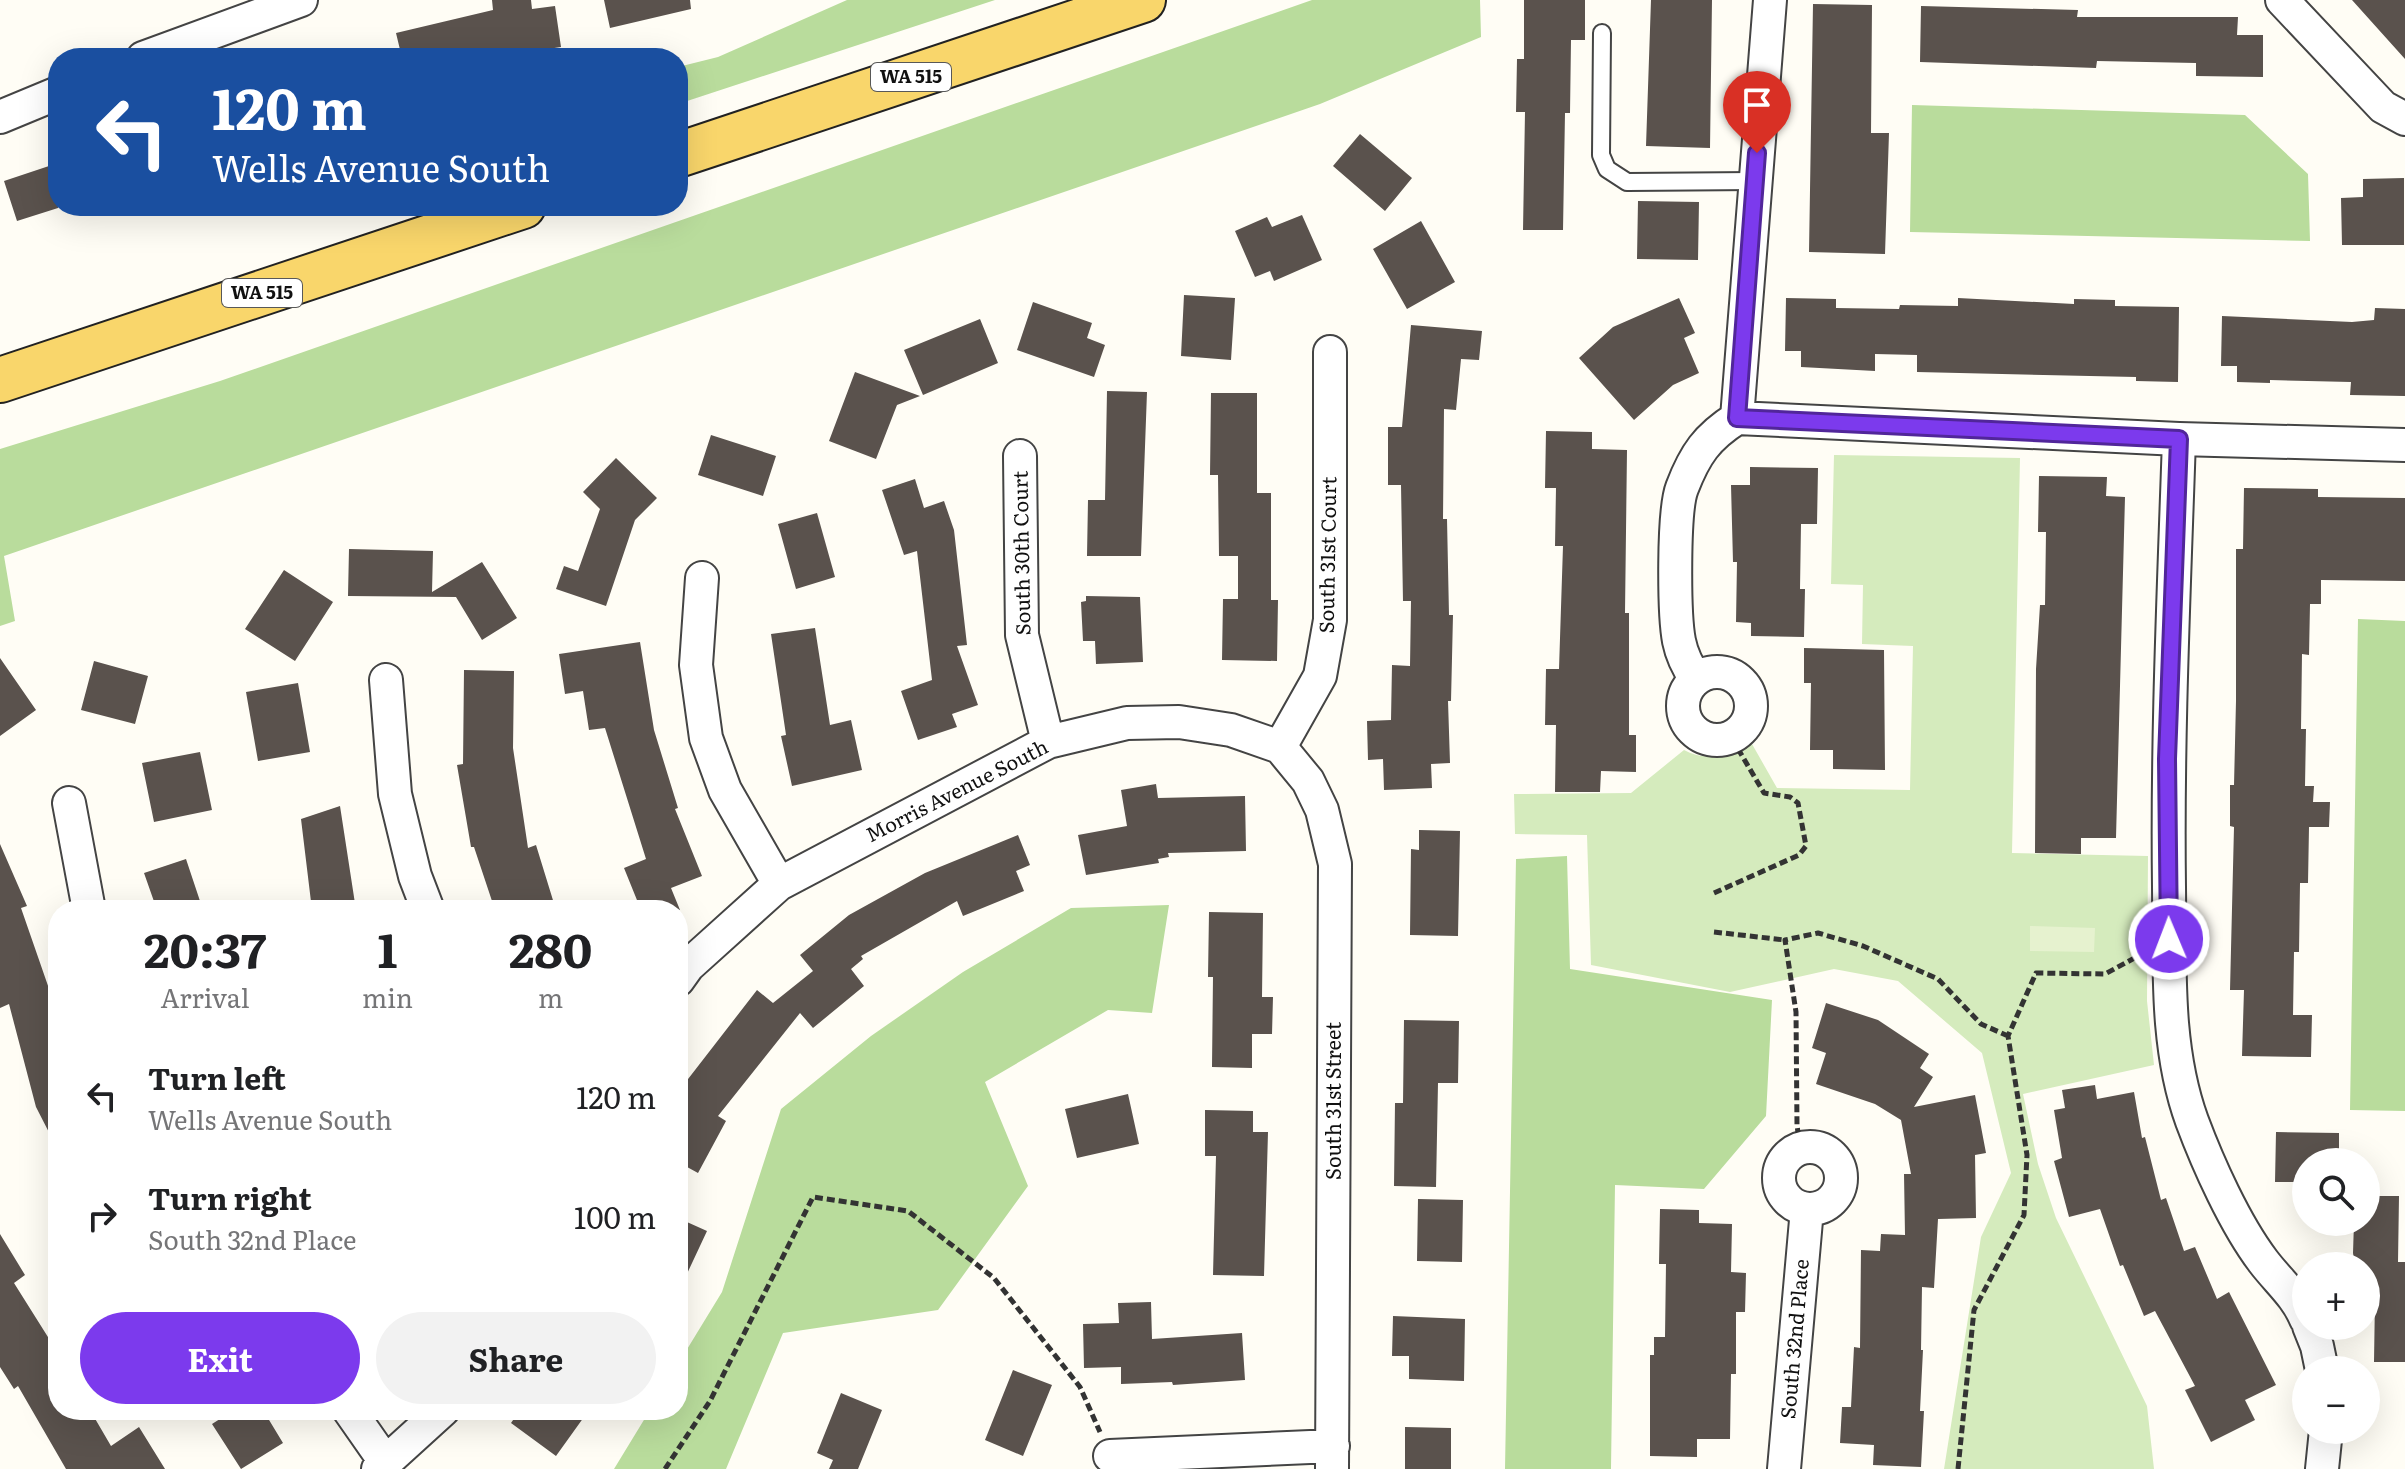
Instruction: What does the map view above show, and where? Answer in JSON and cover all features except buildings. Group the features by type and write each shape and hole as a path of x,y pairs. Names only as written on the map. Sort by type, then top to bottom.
{"main road":[{"name":"WA 515","path":"688,152 1143,0"},
{"name":"WA 515","path":"0,380 493,216"}],"street":[{"path":"170,48 301,0"},
{"path":"1737,418 1770,0"},
{"path":"2282,0 2383,107 2405,119"},
{"path":"0,117 48,97"},
{"name":"South 31st Court","path":"1280,747 1320,676 1330,620 1330,352"},
{"path":"1696,679 1685,663 1678,638 1675,551 1680,492 1713,433 1737,418 2179,439 2405,445"},
{"path":"2179,439 2167,759 2170,1004 2179,1067 2192,1120 2234,1213 2263,1261 2292,1293"},
{"name":"South 30th Court","path":"1020,456 1022,635 1048,742"},
{"path":"702,578 696,665 706,738 725,790 779,884"},
{"path":"1706,674 1729,674 1746,689 1750,711 1740,730 1731,737 1709,739 1691,728 1685,718 1684,697 1696,679 1706,674"},
{"path":"386,680 395,794 415,876 424,900"},
{"name":"Morris Avenue South","path":"688,966 779,884 1048,742 1127,723 1179,722 1231,730 1280,747"},
{"name":"South 31st Street","path":"1280,747 1308,781 1322,810 1335,864 1332,1458"},
{"path":"69,803 87,900"},
{"path":"1810,1146 1829,1153 1840,1170 1839,1190 1817,1208 1807,1209 1788,1200 1781,1191 1779,1181 1784,1161 1800,1148 1810,1146"},
{"name":"South 32nd Place","path":"1784,1469 1807,1209"},
{"path":"355,1420 382,1466 432,1420"},
{"path":"2322,1469 2325,1444"},
{"path":"1110,1456 1332,1458"}],"lane":[{"path":"1602,33 1601,155 1607,169 1627,182 1755,181"}],"path":[{"path":"1714,893 1799,855 1806,846 1798,803 1790,797 1764,793 1731,737"},
{"path":"1714,932 1785,940 1818,933 1863,946 1938,979 1981,1024 2008,1036"},
{"path":"1958,1469 1974,1310 2024,1215 2027,1155 2008,1036 2036,973 2105,974 2169,939"},
{"path":"1785,940 1796,1012 1800,1148"},
{"path":"665,1469 710,1401 813,1197 908,1211 994,1278 1080,1387 1110,1456"}],"green space":[{"path":"847,0 995,0 688,101 688,64 718,57"},
{"path":"1312,0 1480,0 1481,37 1320,104 4,556 15,621 0,626 0,449 220,381"},
{"path":"1912,105 2245,115 2308,174 2310,241 1910,232"},
{"path":"1834,455 2020,458 2012,853 2148,856 2147,1001 2154,1065 2023,1094 2038,1164 2056,1218 2147,1406 2154,1469 1944,1469 1981,1237 2011,1173 1982,1053 1898,981 1834,969 1730,992 1591,965 1587,835 1515,834 1514,794 1631,793 1684,750 1710,756 1752,744 1777,788 1910,790 1913,646 1862,644 1863,585 1831,584"},
{"path":"2358,619 2405,621 2405,1111 2350,1110"},
{"path":"1567,856 1570,969 1772,1000 1766,1116 1704,1189 1615,1185 1611,1469 1505,1469 1516,859"},
{"path":"1169,905 1152,1013 1108,1010 985,1082 1028,1186 938,1310 783,1333 726,1469 614,1469 644,1420 688,1420 688,1348 722,1292 781,1109 871,1036 963,972 1071,908"},
{"path":"2030,926 2095,928 2094,952 2030,951"}],"route":[{"path":"1757,153 1737,418 2179,439 2167,759 2169,939"}]}
